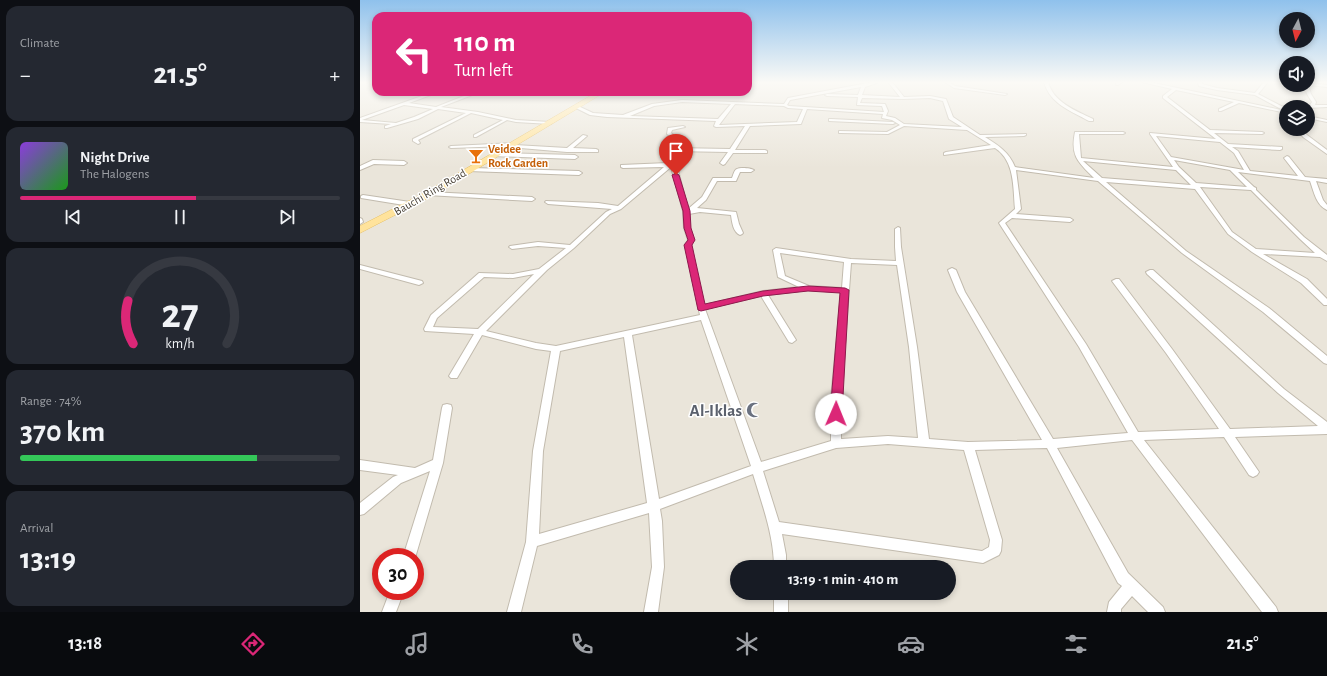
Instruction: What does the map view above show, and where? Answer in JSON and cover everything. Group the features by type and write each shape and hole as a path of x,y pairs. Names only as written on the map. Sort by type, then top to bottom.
{"main road":[{"name":"Bauchi Ring Road","path":"360,230 429,194 571,111"}],"street":[{"path":"360,120 386,111"},
{"path":"387,127 416,118 432,111"},
{"path":"459,111 506,119 550,123"},
{"path":"585,111 592,114 624,117 719,120"},
{"path":"624,117 639,111"},
{"path":"727,111 716,126 799,123 805,111"},
{"path":"846,111 884,113"},
{"path":"949,111 951,118 996,146 1009,159 1019,202 1018,209 1012,216"},
{"path":"1074,111 1091,120"},
{"path":"1182,111 1209,131 1219,141 1236,152 1248,172"},
{"path":"418,143 415,140 472,112"},
{"path":"884,113 884,117 893,119 903,125"},
{"path":"1315,118 1327,121"},
{"path":"476,136 506,119"},
{"path":"689,119 683,127 670,129 669,134 674,137 670,149 671,164 686,213 688,228 692,240 688,245 701,308 757,468 774,527 780,560"},
{"path":"360,120 397,124"},
{"path":"831,120 969,130"},
{"path":"723,162 732,151 748,125"},
{"path":"841,132 888,133 903,125"},
{"path":"1209,131 1262,133"},
{"path":"1123,133 1077,133 1075,148 1079,159 1100,180 1184,252 1266,310 1327,361"},
{"path":"1219,141 1152,134 1179,169 1196,186 1230,233 1254,251 1304,281 1327,303"},
{"path":"980,136 1024,135"},
{"path":"567,150 585,136"},
{"path":"1305,136 1327,152"},
{"path":"450,147 511,145 596,151"},
{"path":"1226,145 1280,148"},
{"path":"946,154 996,146"},
{"path":"670,149 766,152"},
{"path":"494,155 575,157"},
{"path":"1170,158 1248,172 1312,178 1327,181"},
{"path":"1287,158 1302,177"},
{"path":"1079,159 1179,169"},
{"path":"360,168 373,162 404,163"},
{"path":"623,166 671,164"},
{"path":"454,376 480,332 543,269 572,247 608,213 619,208 671,164"},
{"path":"1012,168 1100,180 1254,189"},
{"path":"1232,169 1327,259"},
{"path":"470,170 579,172"},
{"path":"686,213 698,206 706,198 715,179 734,180 738,170 751,170"},
{"path":"1312,178 1320,201 1327,208"},
{"path":"429,194 532,199"},
{"path":"363,197 410,204"},
{"path":"548,202 598,205 619,208"},
{"path":"686,213 700,210 734,213 736,224 740,233"},
{"path":"1070,220 1012,216 1004,219 1002,223 1083,346 1135,436 1174,484 1271,612"},
{"path":"898,229 897,236 900,263 913,347 924,443"},
{"path":"512,247 538,244 572,247"},
{"path":"808,288 782,276 776,250 848,260 900,263"},
{"path":"1254,251 1324,255"},
{"path":"836,444 836,399 848,260"},
{"path":"360,267 419,284"},
{"path":"543,269 513,276 482,275 434,317 428,329 480,332 536,346 556,349 704,318"},
{"path":"952,270 962,292 1050,444 1123,578 1158,612"},
{"path":"1150,272 1281,391 1327,429"},
{"path":"1116,281 1150,324 1228,433 1253,472"},
{"path":"701,308 763,293 808,288 845,290"},
{"path":"763,293 792,340"},
{"path":"628,334 654,506 658,567 651,612"},
{"path":"514,612 532,542 538,451 556,349"},
{"path":"412,548 438,463 447,408"},
{"path":"532,542 654,506 757,468 836,444 888,440 968,446 1050,444 1135,436 1327,429"},
{"path":"774,527 983,557 995,551 996,540 968,446"},
{"path":"360,510 397,480 438,463"},
{"path":"360,465 415,472"},
{"path":"1114,612 1114,606 1131,586"},
{"path":"389,612 394,600"},
{"path":"781,600 781,612"}],"shaded area":[{"path":"360,111 1279,111 1279,136 1315,136 1315,111 1327,111 1327,612 360,612"}],"place":[{"name":"Veidee Rock Garden","path":"476,156"},
{"name":"Al-Iklas","path":"754,410"}],"route":[{"path":"676,175 692,240 688,245 701,308 763,293 808,288 845,290 840,338 836,414"}]}
